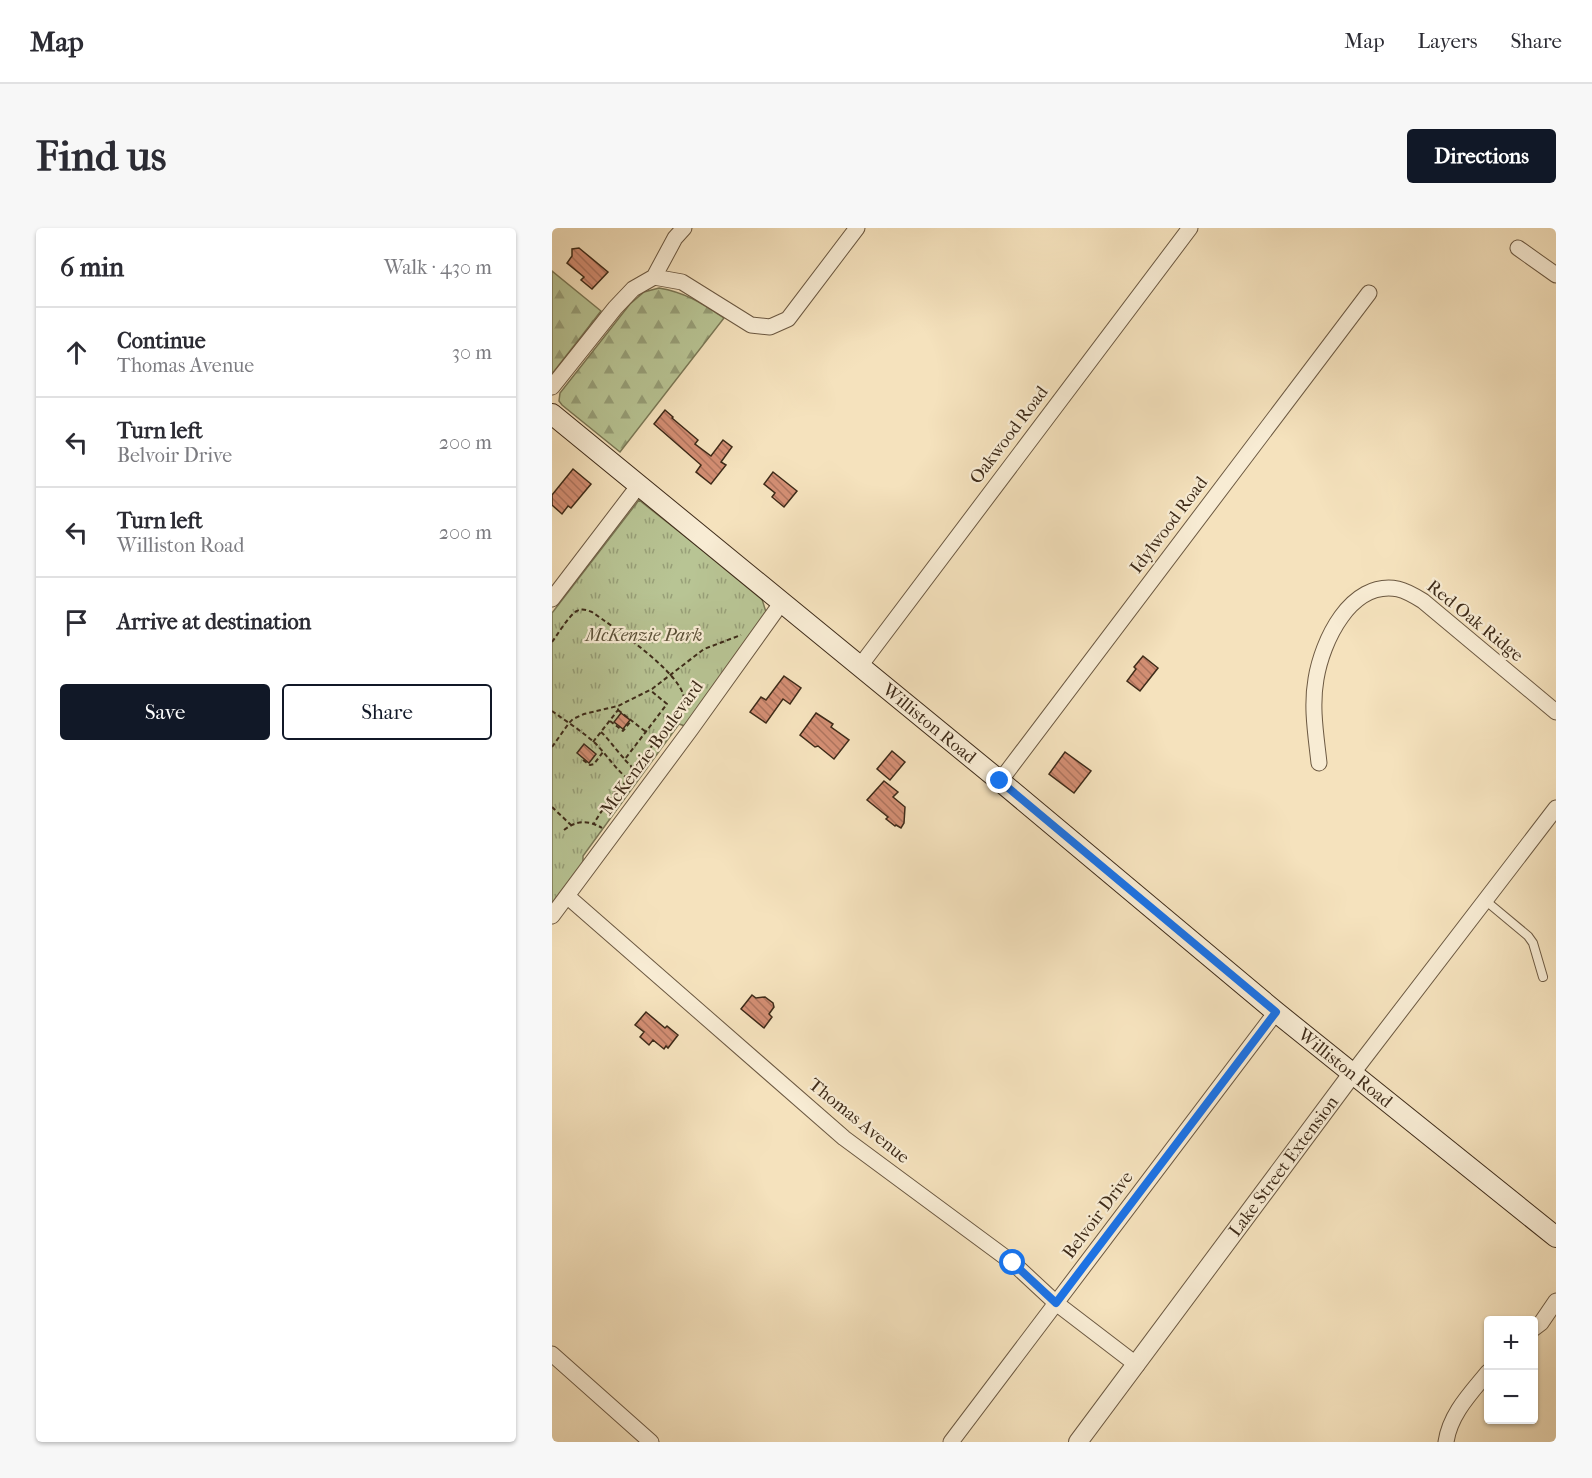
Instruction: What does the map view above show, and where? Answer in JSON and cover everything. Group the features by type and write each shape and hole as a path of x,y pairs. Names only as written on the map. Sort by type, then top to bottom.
{"main road":[{"name":"Williston Road","path":"552,414 1000,781 1276,1012 1556,1237"}],"street":[{"path":"552,387 615,308 633,289 654,277 675,238 684,228"},
{"path":"654,277 682,282 751,325 770,327 788,319 857,228"},
{"name":"Oakwood Road","path":"860,666 1190,228"},
{"path":"1518,248 1556,275"},
{"name":"Idylwood Road","path":"1000,781 1369,293"},
{"path":"552,599 639,485"},
{"name":"Red Oak Ridge","path":"1319,763 1313,706 1321,656 1332,632 1355,600 1382,589 1397,589 1422,601 1556,712"},
{"name":"McKenzie Boulevard","path":"552,916 782,602"},
{"name":"Lake Street Extension","path":"1078,1442 1352,1074 1556,808"},
{"name":"Thomas Avenue","path":"567,896 844,1138 1013,1263 1056,1303 1137,1365"},
{"name":"Belvoir Drive","path":"951,1442 1276,1012"},
{"path":"1538,1325 1556,1301"},
{"path":"552,1354 651,1442"},
{"path":"1446,1442 1451,1422 1484,1377"}],"lane":[{"path":"1486,901 1528,936 1533,944 1543,977"}],"path":[{"path":"552,642 572,615 578,610 585,609 645,652 671,675 685,694 684,700 628,780 612,795 594,823"},
{"path":"552,747 553,742 573,719 618,706 650,690 704,649 741,635"},
{"path":"625,759 667,704 650,690"},
{"path":"593,742 618,710 618,706"},
{"path":"618,710 646,732"},
{"path":"552,711 593,742 628,780 645,791"},
{"path":"609,721 623,732 631,721"},
{"path":"601,732 631,766 633,772"},
{"path":"583,760 590,765 594,764 603,752"},
{"path":"552,807 571,825"},
{"path":"564,830 582,822 594,823 612,835"}],"green space":[{"path":"552,271 601,311 552,374"},
{"path":"659,288 686,296 724,318 620,452 562,405 559,401 560,393 630,304 644,292"},
{"name":"McKenzie Park","path":"639,500 761,596 766,612 685,726 679,724 583,856 583,864 552,904 552,613"}],"building":[{"path":"579,248 608,272 592,289 581,280 584,277 567,263 572,256 572,249"},
{"path":"665,410 698,440 695,444 711,456 723,440 732,447 721,462 726,465 711,484 696,472 701,465 654,424"},
{"path":"573,469 591,484 571,508 568,506 562,514 552,505 552,495"},
{"path":"773,472 797,491 784,507 772,497 775,493 764,484"},
{"path":"1143,656 1158,668 1140,691 1127,681"},
{"path":"784,676 801,688 790,704 783,699 766,723 750,712 761,697 766,700"},
{"path":"621,713 630,720 623,729 614,722"},
{"path":"816,713 833,724 831,727 849,740 834,759 800,735"},
{"path":"584,744 596,754 589,763 577,753"},
{"path":"892,751 905,762 890,780 877,769"},
{"path":"1065,752 1091,771 1074,793 1049,774"},
{"path":"884,781 898,792 893,797 905,807 904,823 901,828 886,819 888,817 867,800"},
{"path":"752,995 756,998 765,997 773,1003 774,1007 769,1014 772,1017 764,1028 741,1009"},
{"path":"646,1012 665,1028 667,1026 678,1035 668,1048 666,1046 664,1049 653,1040 649,1045 640,1037 644,1032 635,1025"}],"route":[{"path":"1000,781 1276,1012 1056,1303 1013,1263"}]}
